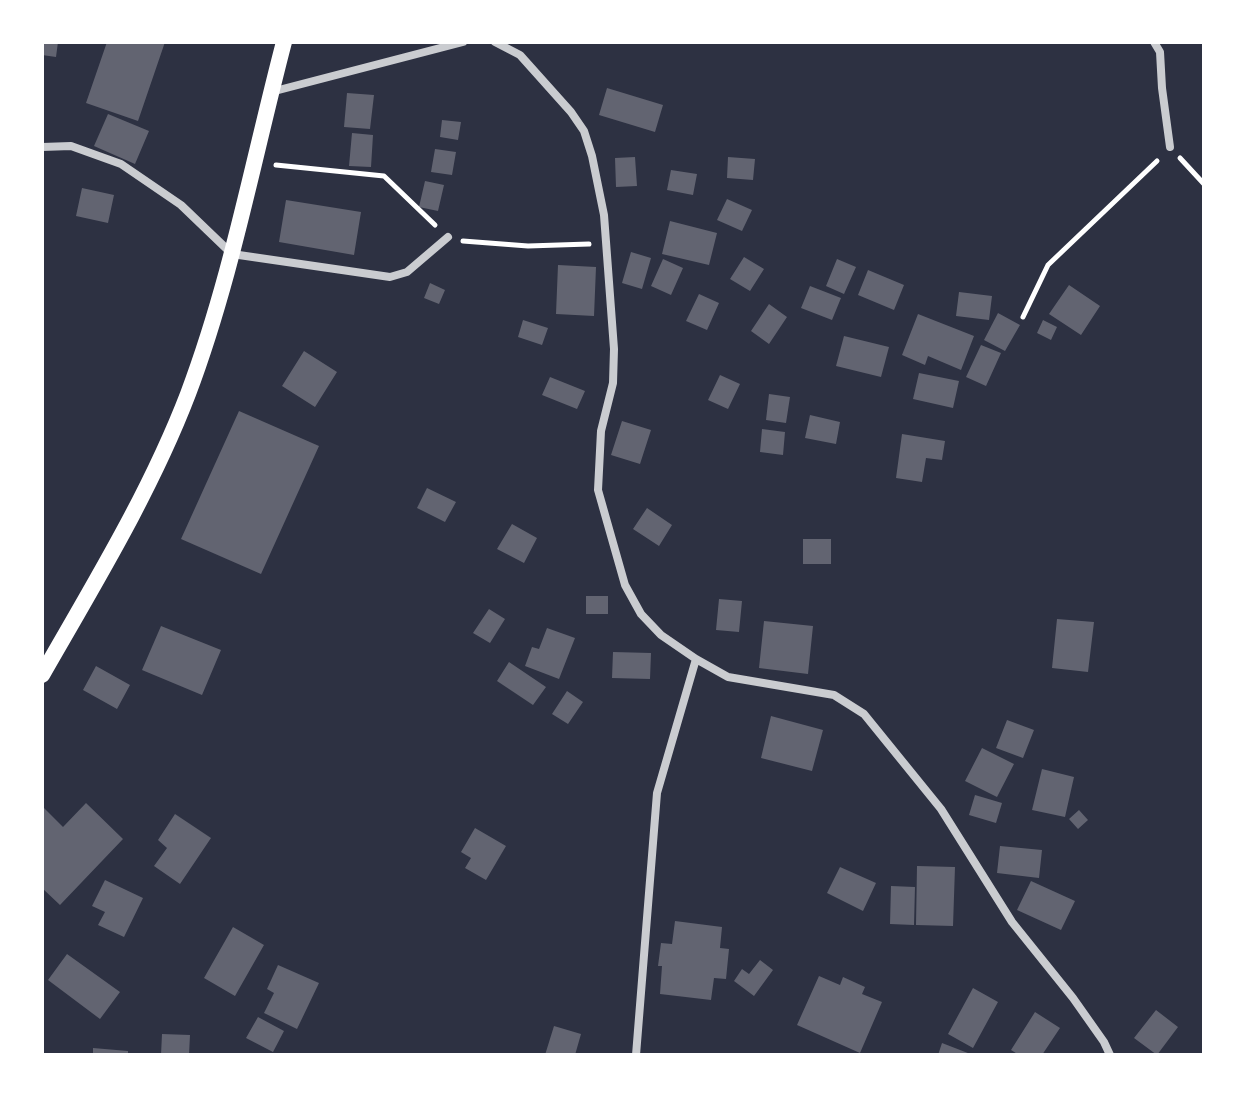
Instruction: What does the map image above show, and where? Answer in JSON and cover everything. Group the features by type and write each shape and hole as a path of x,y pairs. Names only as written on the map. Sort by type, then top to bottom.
{"main road":[{"path":"42,675 123,531 162,455 187,396 232,254 284,42"}],"street":[{"path":"271,92 463,42"},
{"path":"495,42 520,55 584,131 601,200 614,349 613,383 601,431 598,490 625,585 636,605 661,635 728,677 834,695 864,714 941,809 1012,922 1081,1009 1110,1055"},
{"path":"1154,42 1160,52 1170,147"},
{"path":"42,147 71,146 121,164 181,205 232,254 390,277 407,272 448,237"},
{"path":"636,1055 657,793 696,659"}],"path":[{"path":"1023,317 1048,265 1170,147 1204,184"},
{"path":"256,163 384,176 448,237 475,244 607,244"}],"building":[{"path":"42,42 58,42 56,57 42,55"},
{"path":"107,42 165,42 138,121 86,103"},
{"path":"607,88 663,105 655,132 599,115"},
{"path":"347,93 374,95 370,129 344,127"},
{"path":"108,114 149,131 135,164 94,146"},
{"path":"442,120 461,122 458,140 440,137"},
{"path":"352,133 373,135 371,167 349,166"},
{"path":"435,149 456,152 452,175 431,172"},
{"path":"635,157 637,186 616,187 615,158"},
{"path":"728,157 755,159 753,180 727,178"},
{"path":"671,170 697,174 693,195 667,190"},
{"path":"425,181 444,185 438,211 419,207"},
{"path":"82,188 114,195 108,223 76,216"},
{"path":"727,199 752,210 742,231 717,220"},
{"path":"286,200 361,212 354,255 279,242"},
{"path":"670,221 717,233 709,265 662,254"},
{"path":"631,252 651,258 642,289 622,283"},
{"path":"744,257 764,269 750,291 730,279"},
{"path":"663,259 683,268 671,295 651,286"},
{"path":"837,259 856,267 844,294 826,286"},
{"path":"558,265 596,267 594,316 556,314"},
{"path":"868,270 904,285 894,310 858,295"},
{"path":"430,283 445,290 439,304 424,298"},
{"path":"1069,285 1100,306 1081,335 1049,314"},
{"path":"810,286 841,298 832,320 801,308"},
{"path":"959,292 992,296 989,320 956,316"},
{"path":"699,294 719,303 707,330 686,321"},
{"path":"769,304 787,317 769,344 751,331"},
{"path":"998,313 1020,325 1005,351 984,340"},
{"path":"918,314 974,336 961,370 928,356 925,365 902,355"},
{"path":"523,320 548,328 542,345 518,337"},
{"path":"1043,320 1057,327 1051,340 1037,333"},
{"path":"844,336 889,347 881,377 836,366"},
{"path":"981,345 1001,353 986,386 966,377"},
{"path":"304,351 337,372 315,407 282,386"},
{"path":"919,373 959,381 953,408 913,399"},
{"path":"720,375 740,384 728,409 708,400"},
{"path":"550,377 585,391 577,409 542,395"},
{"path":"769,394 790,397 786,423 766,420"},
{"path":"239,411 319,446 261,574 181,539"},
{"path":"810,415 840,422 836,444 805,438"},
{"path":"622,421 651,430 640,464 611,455"},
{"path":"762,429 785,432 783,455 760,452"},
{"path":"902,434 945,441 942,460 926,458 922,482 896,478"},
{"path":"427,488 456,502 445,522 417,508"},
{"path":"647,508 672,525 659,546 633,529"},
{"path":"512,524 537,538 524,563 497,549"},
{"path":"803,539 831,539 831,564 803,564"},
{"path":"586,596 608,596 608,614 586,614"},
{"path":"719,599 742,601 739,632 716,630"},
{"path":"489,609 505,619 490,643 473,633"},
{"path":"1057,619 1094,622 1088,672 1052,668"},
{"path":"764,621 813,626 808,674 759,668"},
{"path":"161,626 221,650 202,695 142,670"},
{"path":"547,628 575,638 559,679 525,666 532,647 539,649"},
{"path":"613,652 651,653 650,679 612,678"},
{"path":"509,662 546,687 533,705 497,681"},
{"path":"96,666 130,685 117,709 83,690"},
{"path":"567,691 583,702 568,724 552,714"},
{"path":"771,716 823,730 812,771 761,758"},
{"path":"1007,720 1034,730 1023,758 996,748"},
{"path":"982,748 1014,764 997,797 965,781"},
{"path":"1042,769 1074,777 1065,817 1032,810"},
{"path":"975,795 1002,803 996,823 969,815"},
{"path":"86,803 123,839 60,905 42,888 42,806 63,827"},
{"path":"1079,810 1088,820 1078,829 1069,819"},
{"path":"175,814 211,838 180,884 154,866 167,848 158,840"},
{"path":"475,828 506,846 486,880 465,868 471,858 461,852"},
{"path":"1000,846 1042,850 1039,878 997,873"},
{"path":"917,866 955,867 953,926 916,925"},
{"path":"840,867 876,883 863,911 827,893"},
{"path":"105,880 143,898 124,937 98,925 105,912 92,906"},
{"path":"1031,881 1075,901 1061,930 1017,910"},
{"path":"891,886 915,887 914,925 890,924"},
{"path":"675,921 722,927 720,948 729,949 726,979 714,978 711,1000 660,994 662,966 658,966 661,943 672,944"},
{"path":"233,927 264,945 235,996 204,978"},
{"path":"67,954 120,992 100,1019 48,980"},
{"path":"760,960 773,970 754,996 734,981 742,969 749,974"},
{"path":"278,965 319,983 297,1029 264,1013 274,993 267,989"},
{"path":"819,976 840,985 843,977 865,987 862,994 882,1002 860,1053 797,1025"},
{"path":"973,988 998,1002 973,1048 948,1034"},
{"path":"1156,1010 1178,1027 1157,1055 1134,1038"},
{"path":"1035,1012 1060,1028 1042,1055 1019,1055 1011,1050"},
{"path":"258,1017 284,1031 273,1052 246,1038"},
{"path":"554,1026 581,1034 575,1055 545,1055"},
{"path":"162,1034 190,1035 189,1055 161,1055"},
{"path":"942,1043 973,1055 938,1055"},
{"path":"93,1048 128,1051 128,1055 93,1055"}]}
